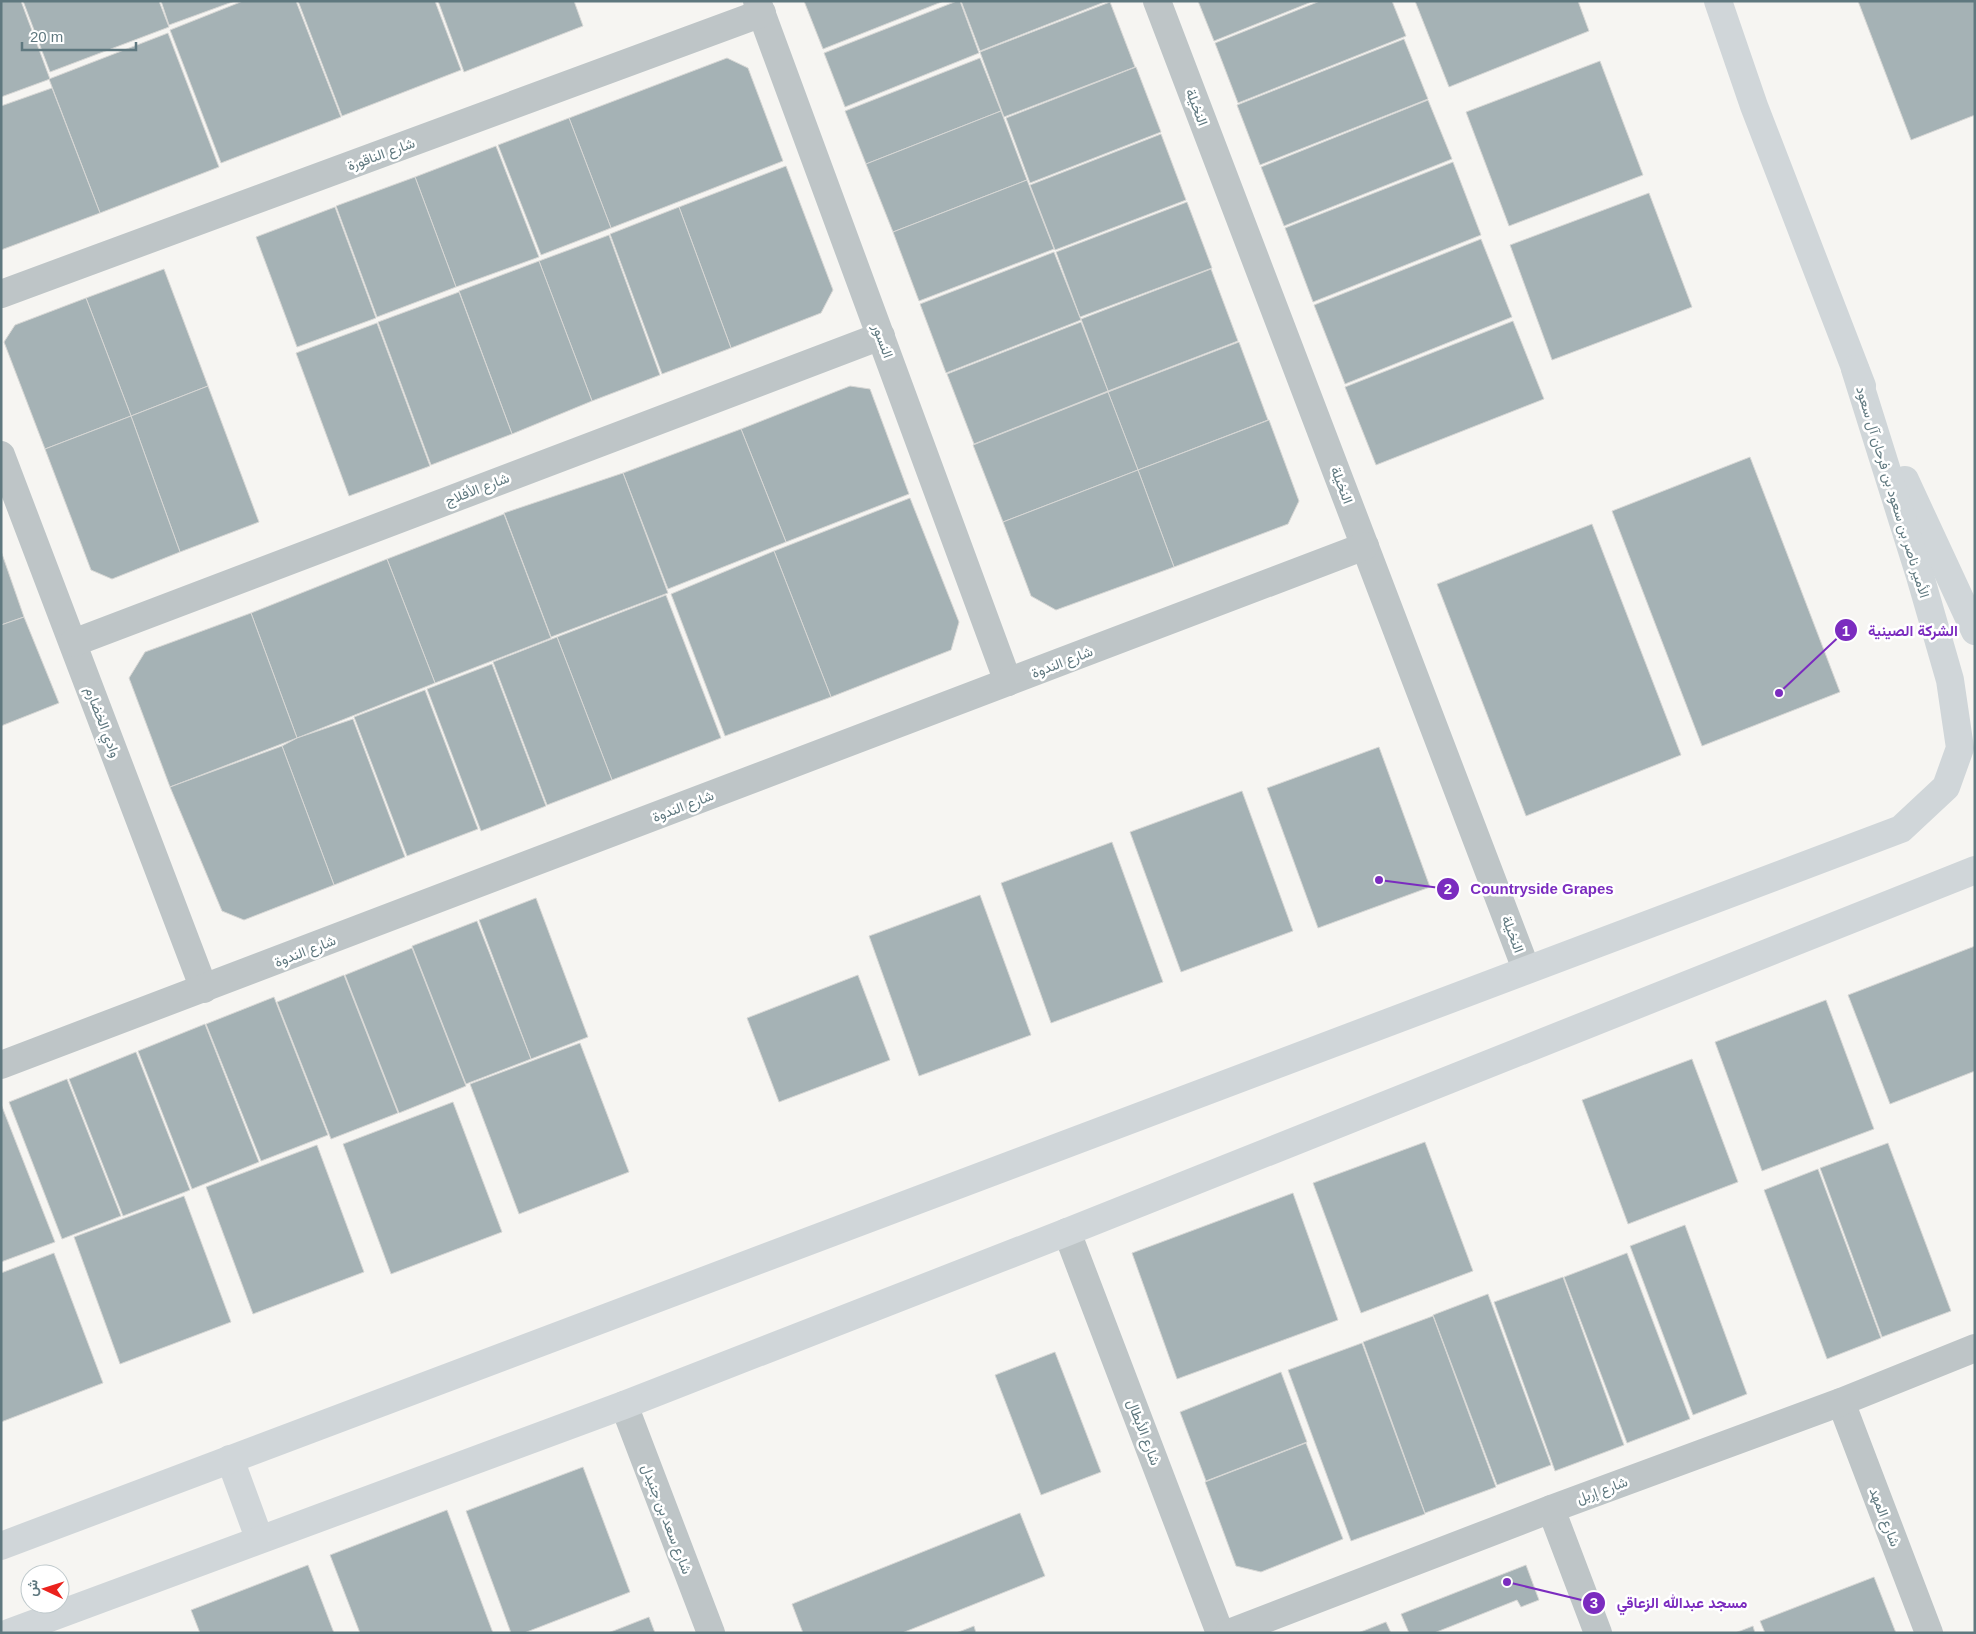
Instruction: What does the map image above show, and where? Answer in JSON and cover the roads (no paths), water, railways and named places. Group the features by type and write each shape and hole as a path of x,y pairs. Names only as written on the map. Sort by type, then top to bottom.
{"street":[{"name":"النخيلة","path":"1157,1 1526,969"},
{"name":"الأمير ناصر بن سعود بن فرحان آل سعود","path":"1707,1 1754,106"},
{"name":"الأمير ناصر بن سعود بن فرحان آل سعود","path":"1526,969 1901,829 1946,786 1960,748 1950,680 1920,576 1855,369 1754,106 1718,1"},
{"name":"شارع الناقورة","path":"1,294 760,7"},
{"name":"النسور","path":"760,7 1008,682"},
{"name":"شارع الأفلاج","path":"73,643 881,336"},
{"name":"الأمير ناصر بن سعود بن فرحان آل سعود","path":"1855,369 1975,631"},
{"name":"وادي الخضارم","path":"1,455 204,989"},
{"name":"شارع الندوة","path":"1,1065 1365,546"},
{"path":"9,1633 259,1538 624,1405 1067,1232 1975,870"},
{"path":"1,1546 1526,969"},
{"name":"شارع الأبطال","path":"1067,1232 1220,1633"},
{"name":"شارع إربل","path":"1229,1633 1552,1509 1841,1402 1975,1348"},
{"name":"شارع المهد","path":"1841,1402 1929,1633"},
{"name":"شارع سعد بن جنيدل","path":"624,1405 711,1633"},
{"path":"230,1459 259,1538"},
{"path":"1552,1509 1598,1633"}],"place":[{"name":"الشركة الصينية","path":"1779,693"},
{"name":"Countryside Grapes","path":"1379,880"},
{"name":"مسجد عبدالله الزعاقي","path":"1507,1582"}]}
